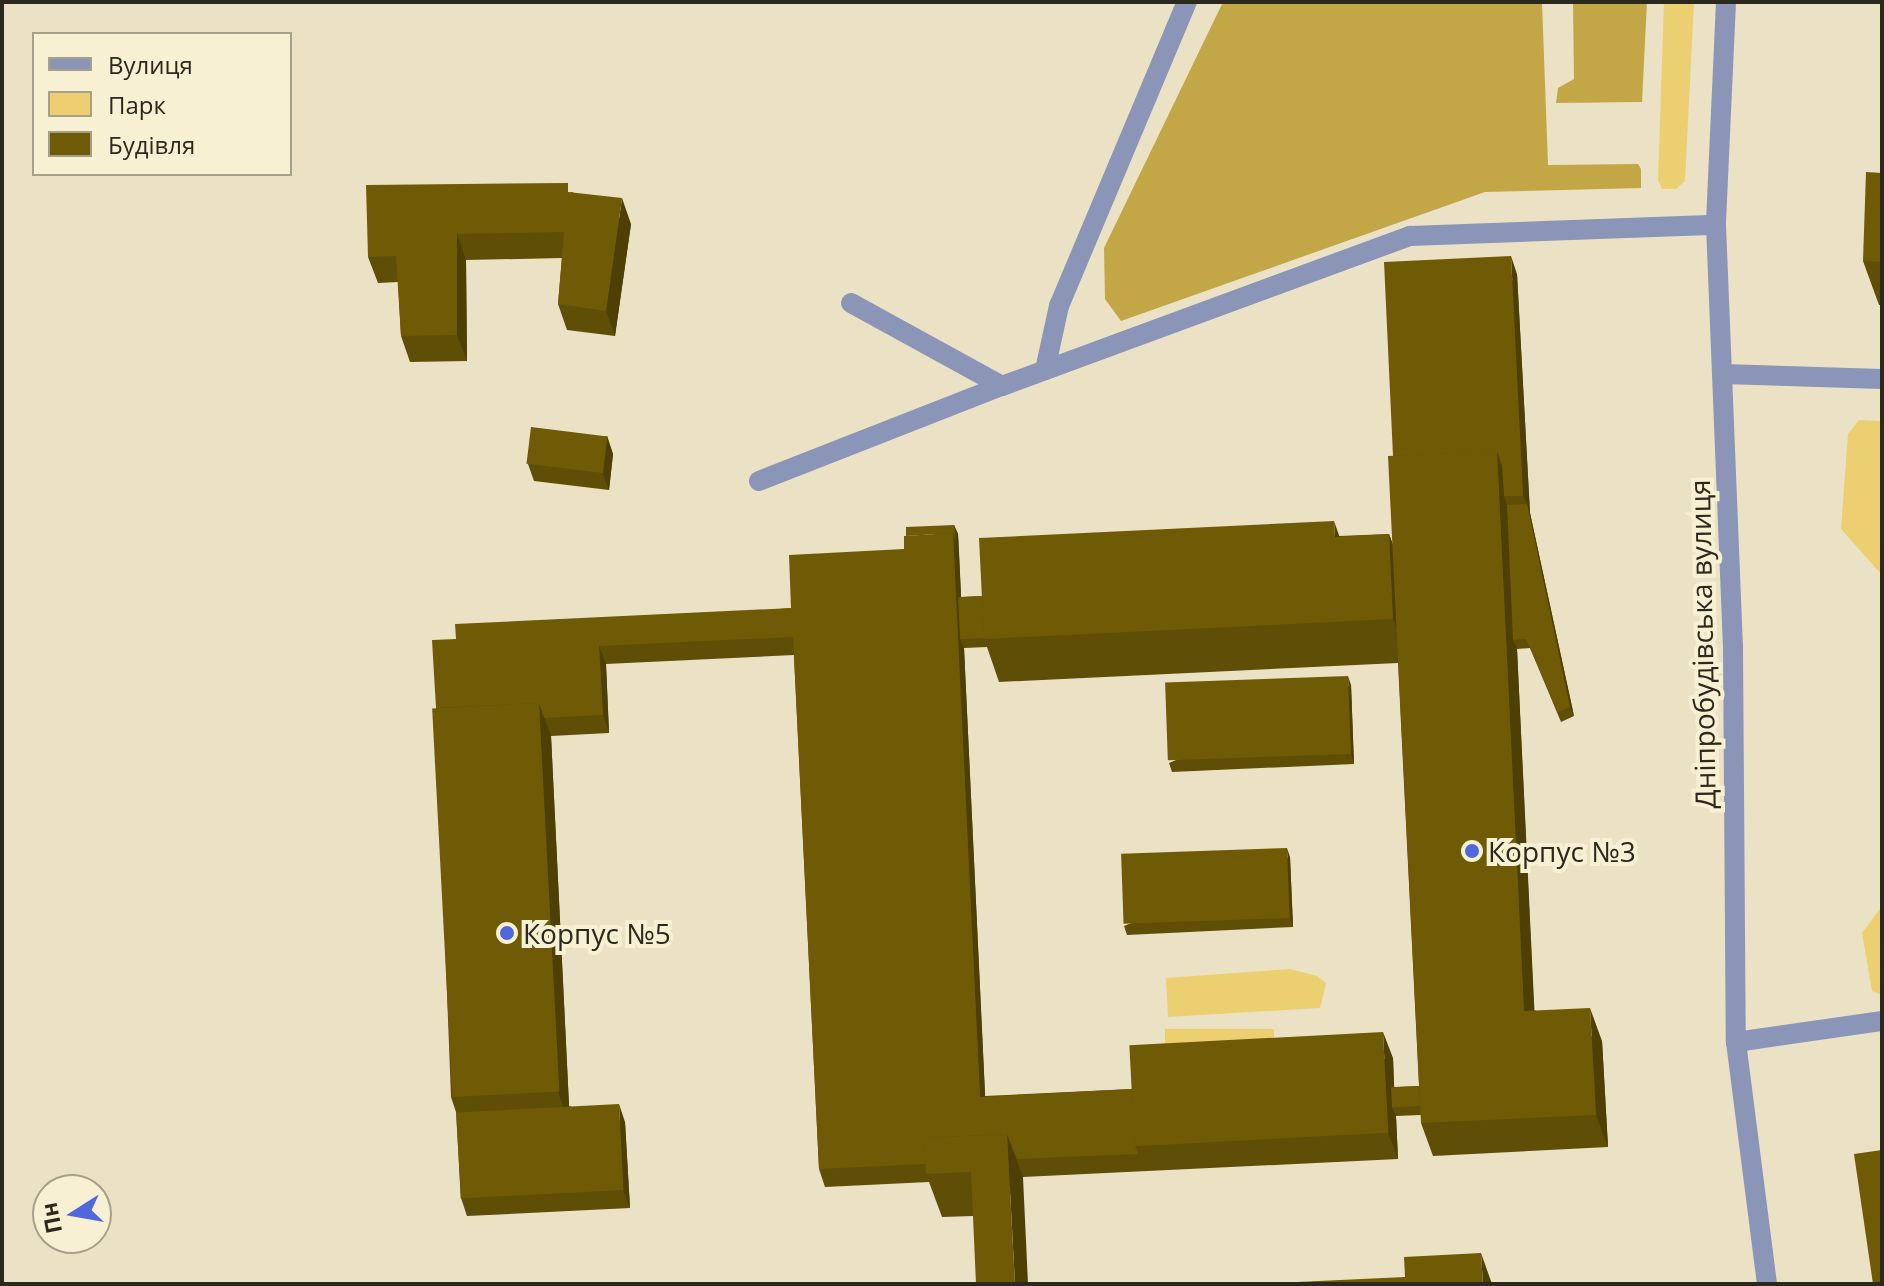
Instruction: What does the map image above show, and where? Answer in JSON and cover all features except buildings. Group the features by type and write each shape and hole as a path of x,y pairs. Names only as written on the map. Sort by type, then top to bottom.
{"street":[{"path":"1045,370 1059,306 1187,2"},
{"name":"Дніпробудівська вулиця","path":"1726,2 1716,225 1733,646 1736,1042 1767,1284"},
{"path":"759,481 1002,386 1410,236 1716,225"},
{"path":"851,303 1002,386"},
{"path":"1723,374 1882,379"},
{"path":"1736,1042 1882,1021"}],"green space":[{"path":"1664,2 1694,2 1685,181 1676,189 1662,189 1658,180"},
{"path":"1859,420 1882,421 1882,575 1841,529 1848,434"},
{"path":"1882,906 1882,995 1872,991 1862,933"},
{"path":"1290,969 1317,976 1326,983 1320,1008 1168,1017 1166,978"},
{"path":"1165,1029 1274,1029 1274,1055 1165,1055"}],"shaded area":[{"path":"1223,2 1542,2 1548,165 1638,164 1641,188 1485,192 1121,321 1105,299 1104,248"},
{"path":"1573,2 1647,2 1642,102 1556,103 1558,88 1574,79"}],"place":[{"name":"Корпус №3","path":"1472,851"},
{"name":"Корпус №5","path":"507,933"}]}
